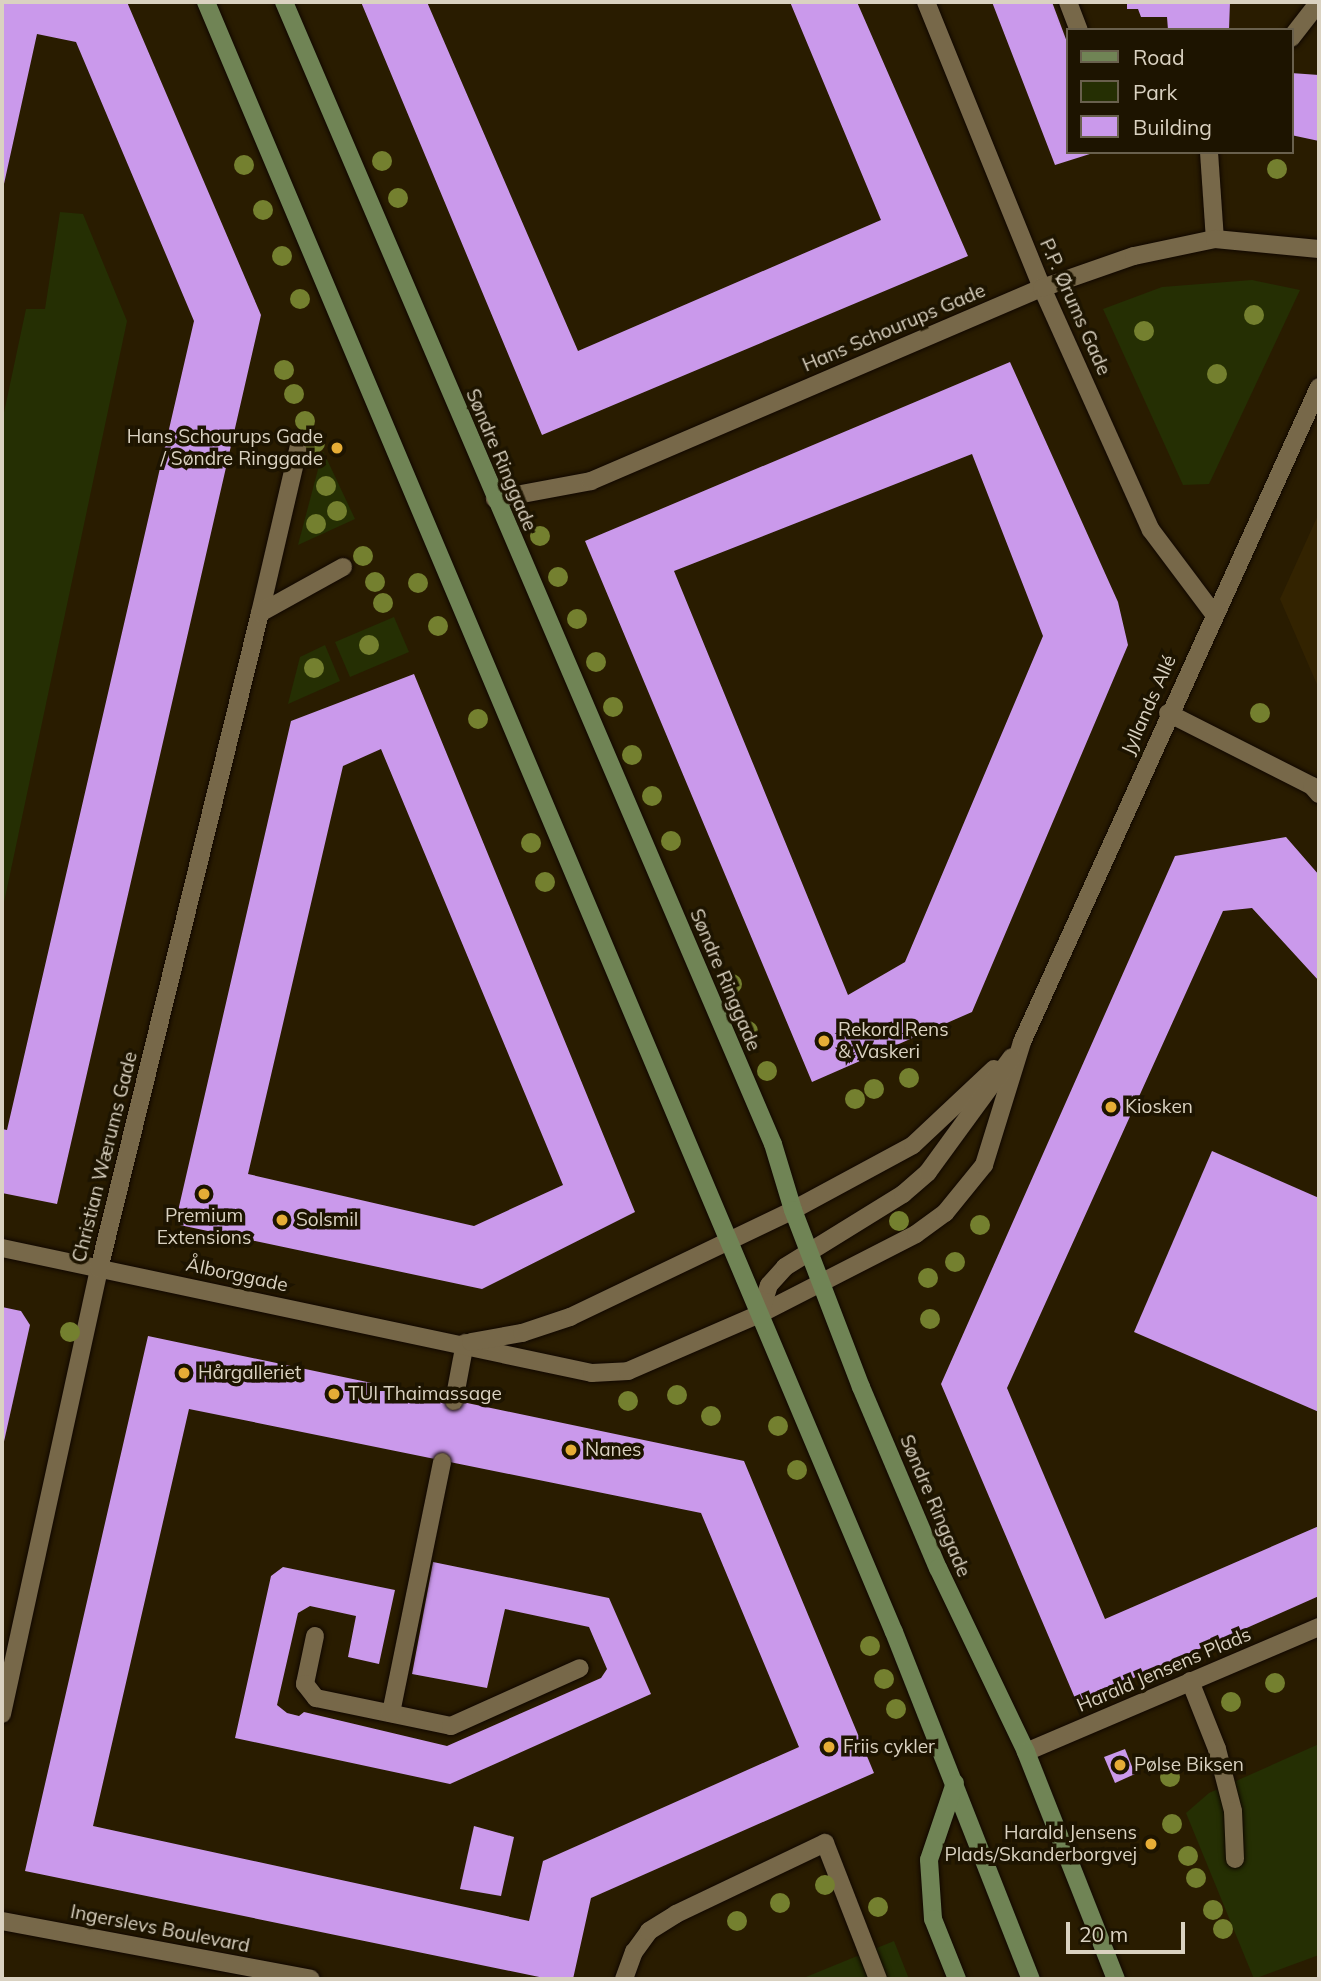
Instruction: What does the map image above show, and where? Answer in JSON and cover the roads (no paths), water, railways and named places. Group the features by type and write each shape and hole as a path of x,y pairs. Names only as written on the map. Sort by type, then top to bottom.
{"main road":[{"path":"206,2 730,1242 955,1783 1031,1979"},
{"name":"Søndre Ringgade","path":"284,2 773,1144 793,1210 821,1286 938,1569 1026,1752 1115,1979"},
{"path":"955,1783 929,1860 933,1920 957,1979"}],"street":[{"name":"P.P. Ørums Gade","path":"926,2 1042,288 1151,530 1213,613"},
{"path":"1068,2 1078,28"},
{"path":"1293,34 1319,2"},
{"path":"1209,154 1214,239"},
{"name":"Hans Schourups Gade","path":"495,499 591,481 1042,288 1134,256 1214,239 1319,249"},
{"name":"Jyllands Allé","path":"760,1314 821,1286 916,1234 965,1190 984,1165 1022,1042 1213,613 1319,387"},
{"name":"Christian Wærums Gade","path":"2,1714 99,1269 300,441"},
{"path":"260,614 343,567"},
{"path":"1168,713 1319,794"},
{"name":"Jyllands Allé","path":"730,1242 913,1145 1022,1042"},
{"path":"760,1314 769,1285 785,1267 903,1194 928,1172 1022,1042"},
{"name":"Ålborggade","path":"465,1343 522,1333 570,1317 730,1242"},
{"name":"Ålborggade","path":"2,1248 465,1343 592,1373 628,1371 760,1314"},
{"path":"454,1401 465,1343"},
{"path":"391,1713 442,1462"},
{"name":"Harald Jensens Plads","path":"1026,1752 1319,1627"},
{"path":"315,1636 305,1684 316,1698 451,1726 579,1668"},
{"path":"1190,1681 1217,1749 1233,1811 1235,1859"},
{"path":"624,1979 634,1952 649,1931 676,1914 825,1843 878,1979"},
{"name":"Ingerslevs Boulevard","path":"2,1920 311,1979"}],"place":[{"name":"Hans Schourups Gade / Søndre Ringgade","path":"337,448"},
{"name":"Rekord Rens & Vaskeri","path":"824,1041"},
{"name":"Kiosken","path":"1111,1107"},
{"name":"Premium Extensions","path":"204,1194"},
{"name":"Solsmil","path":"282,1220"},
{"name":"Hårgalleriet","path":"184,1373"},
{"name":"TUI Thaimassage","path":"334,1394"},
{"name":"Nanes","path":"571,1450"},
{"name":"Friis cykler","path":"829,1747"},
{"name":"Pølse Biksen","path":"1120,1765"},
{"name":"Harald Jensens Plads/Skanderborgvej","path":"1151,1844"}]}
